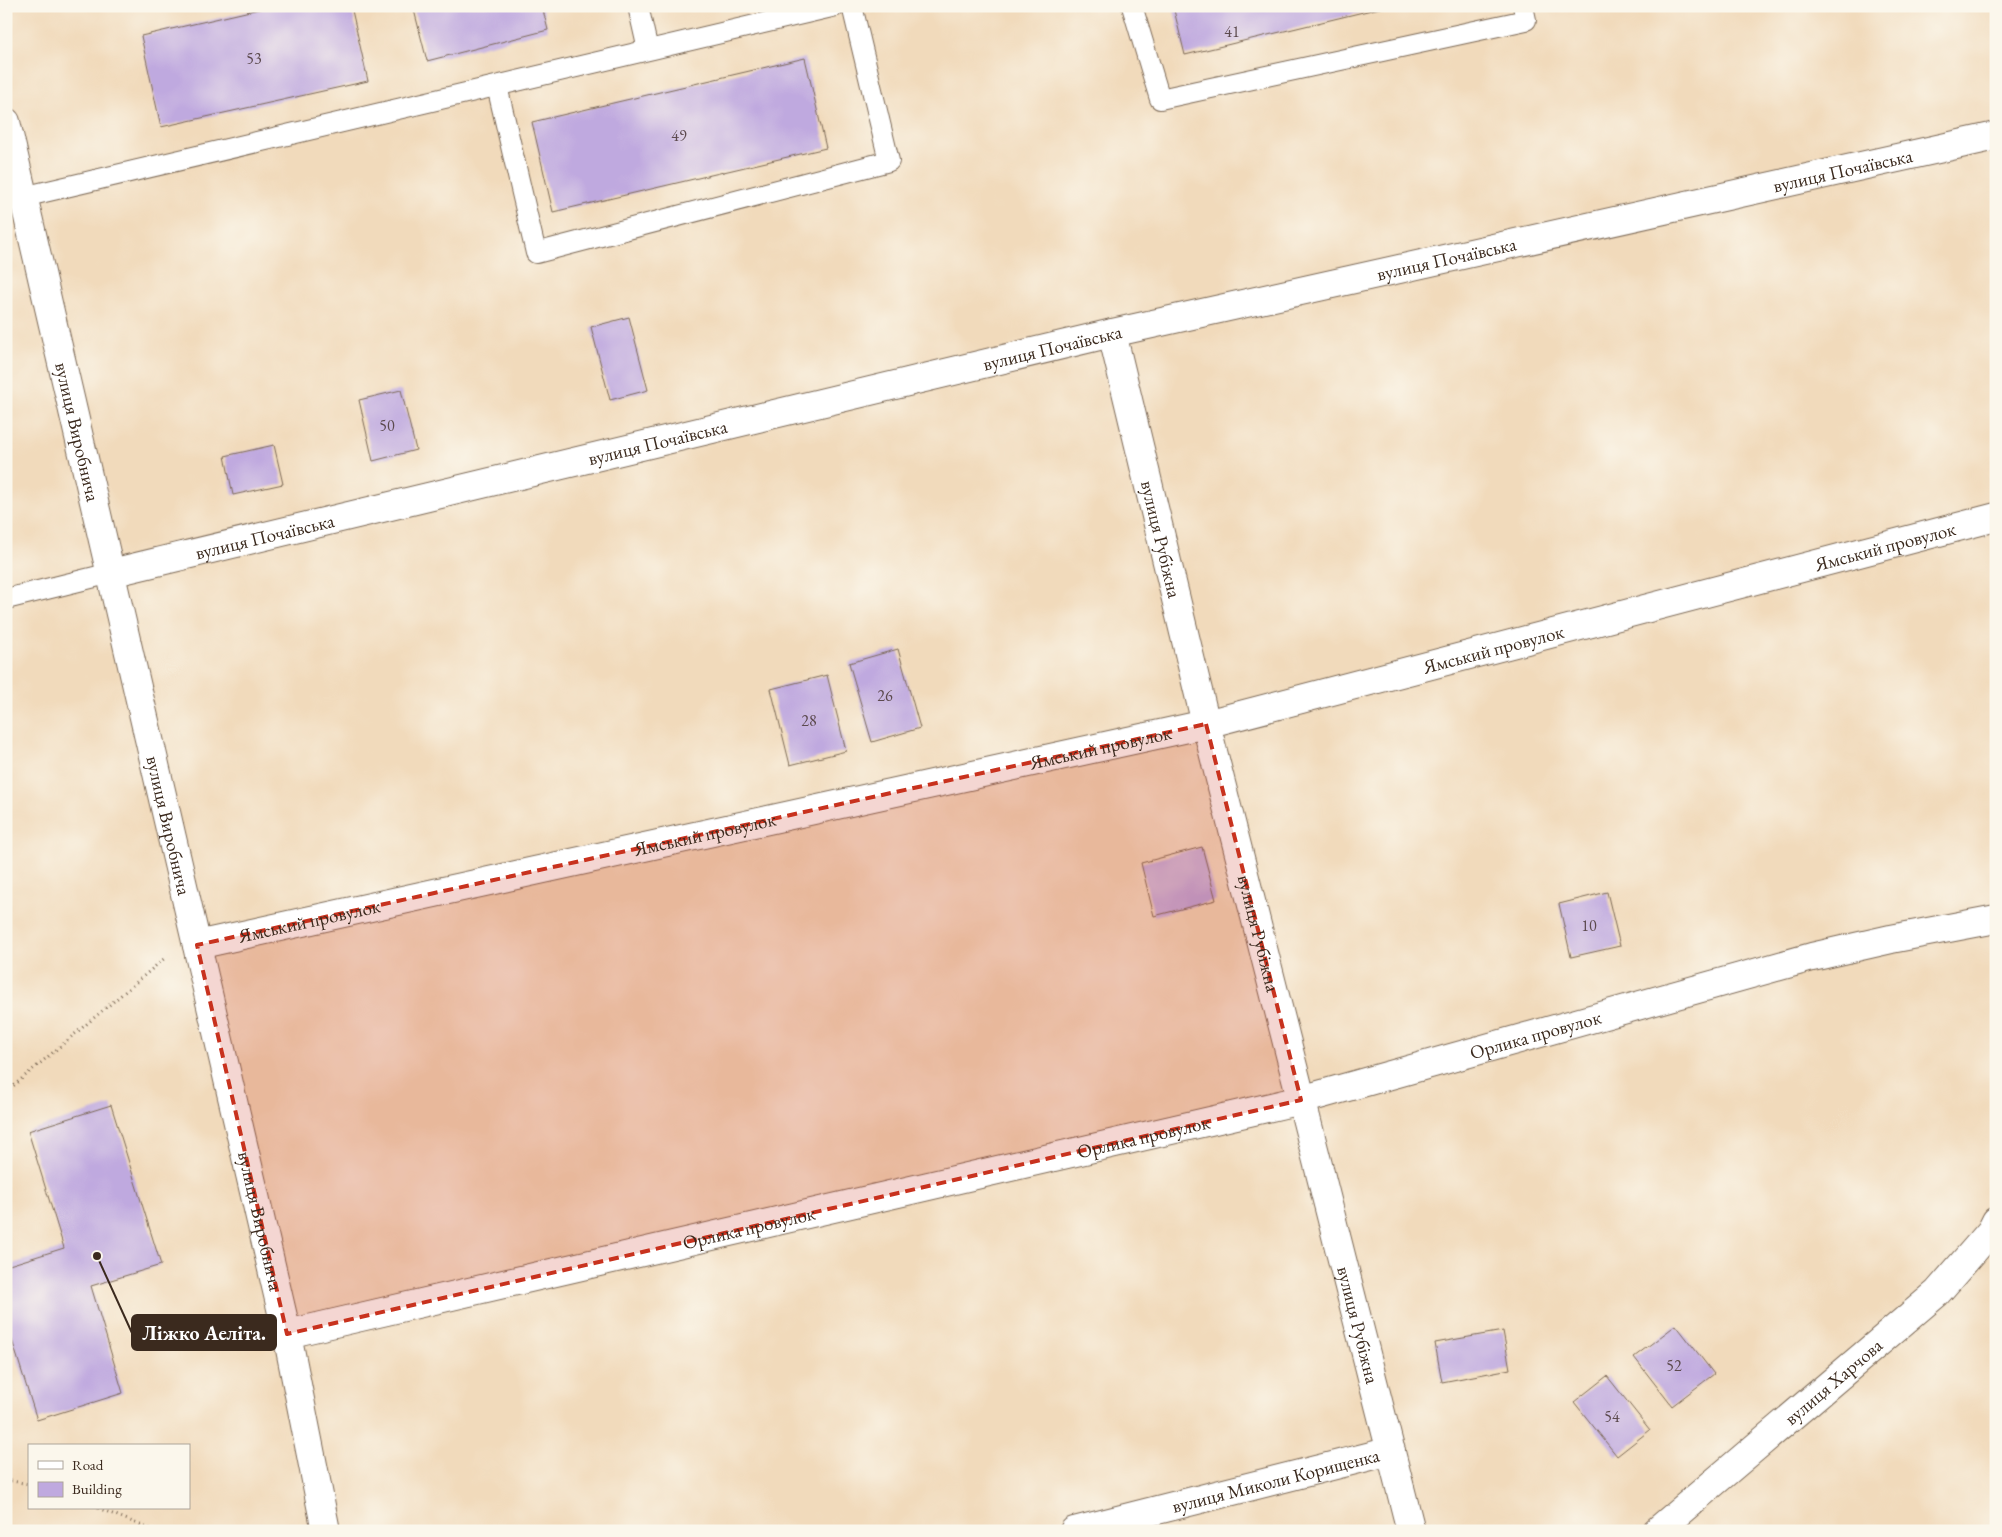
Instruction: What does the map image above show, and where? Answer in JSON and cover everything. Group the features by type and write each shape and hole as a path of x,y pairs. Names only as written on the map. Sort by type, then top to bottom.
{"street":[{"name":"вулиця Виробнича","path":"6,122 287,1334 326,1531"},
{"name":"вулиця Почаївська","path":"111,573 1112,334 1996,136"},
{"name":"вулиця Рубіжна","path":"1112,334 1206,724 1411,1531"},
{"name":"Ямський провулок","path":"196,945 1206,724 1996,517"},
{"name":"Орлика провулок","path":"287,1334 1301,1100 1812,957 1891,939 1996,919"},
{"name":"вулиця Харчова","path":"1657,1531 1937,1293 1994,1229"},
{"name":"вулиця Миколи Корищенка","path":"1074,1531 1391,1451"}],"lane":[{"path":"638,6 648,50"},
{"path":"23,197 836,6"},
{"path":"497,86 536,253 889,161 852,6"},
{"path":"1132,6 1160,100 1526,20 1523,6"},
{"path":"6,599 111,573"}],"path":[{"path":"6,1092 166,957"},
{"path":"6,1480 28,1484"},
{"path":"103,1510 155,1531"}],"highlighted area":[{"path":"1206,724 1301,1100 287,1334 197,945"}],"building":[{"path":"272,6 351,6 368,81 161,127 141,36"},
{"path":"413,6 542,6 548,30 427,61"},
{"path":"1173,6 1383,6 1384,7 1185,55"},
{"path":"805,58 826,148 553,212 532,122"},
{"path":"629,317 648,390 610,400 591,327"},
{"path":"401,390 416,450 373,461 359,400"},
{"path":"274,445 283,484 233,495 225,456"},
{"path":"898,649 920,728 872,742 849,663"},
{"path":"827,675 846,751 790,765 771,689"},
{"path":"1202,847 1216,900 1154,916 1141,863"},
{"path":"1607,892 1620,946 1571,957 1559,904"},
{"path":"111,1105 161,1265 91,1286 123,1393 37,1420 6,1321 6,1266 64,1248 28,1131"},
{"path":"1676,1325 1714,1374 1672,1406 1634,1357"},
{"path":"1503,1331 1510,1369 1442,1382 1435,1343"},
{"path":"1607,1376 1650,1430 1617,1456 1574,1402"}],"place":[{"name":"Ліжко Аеліта.","path":"97,1256"}]}
